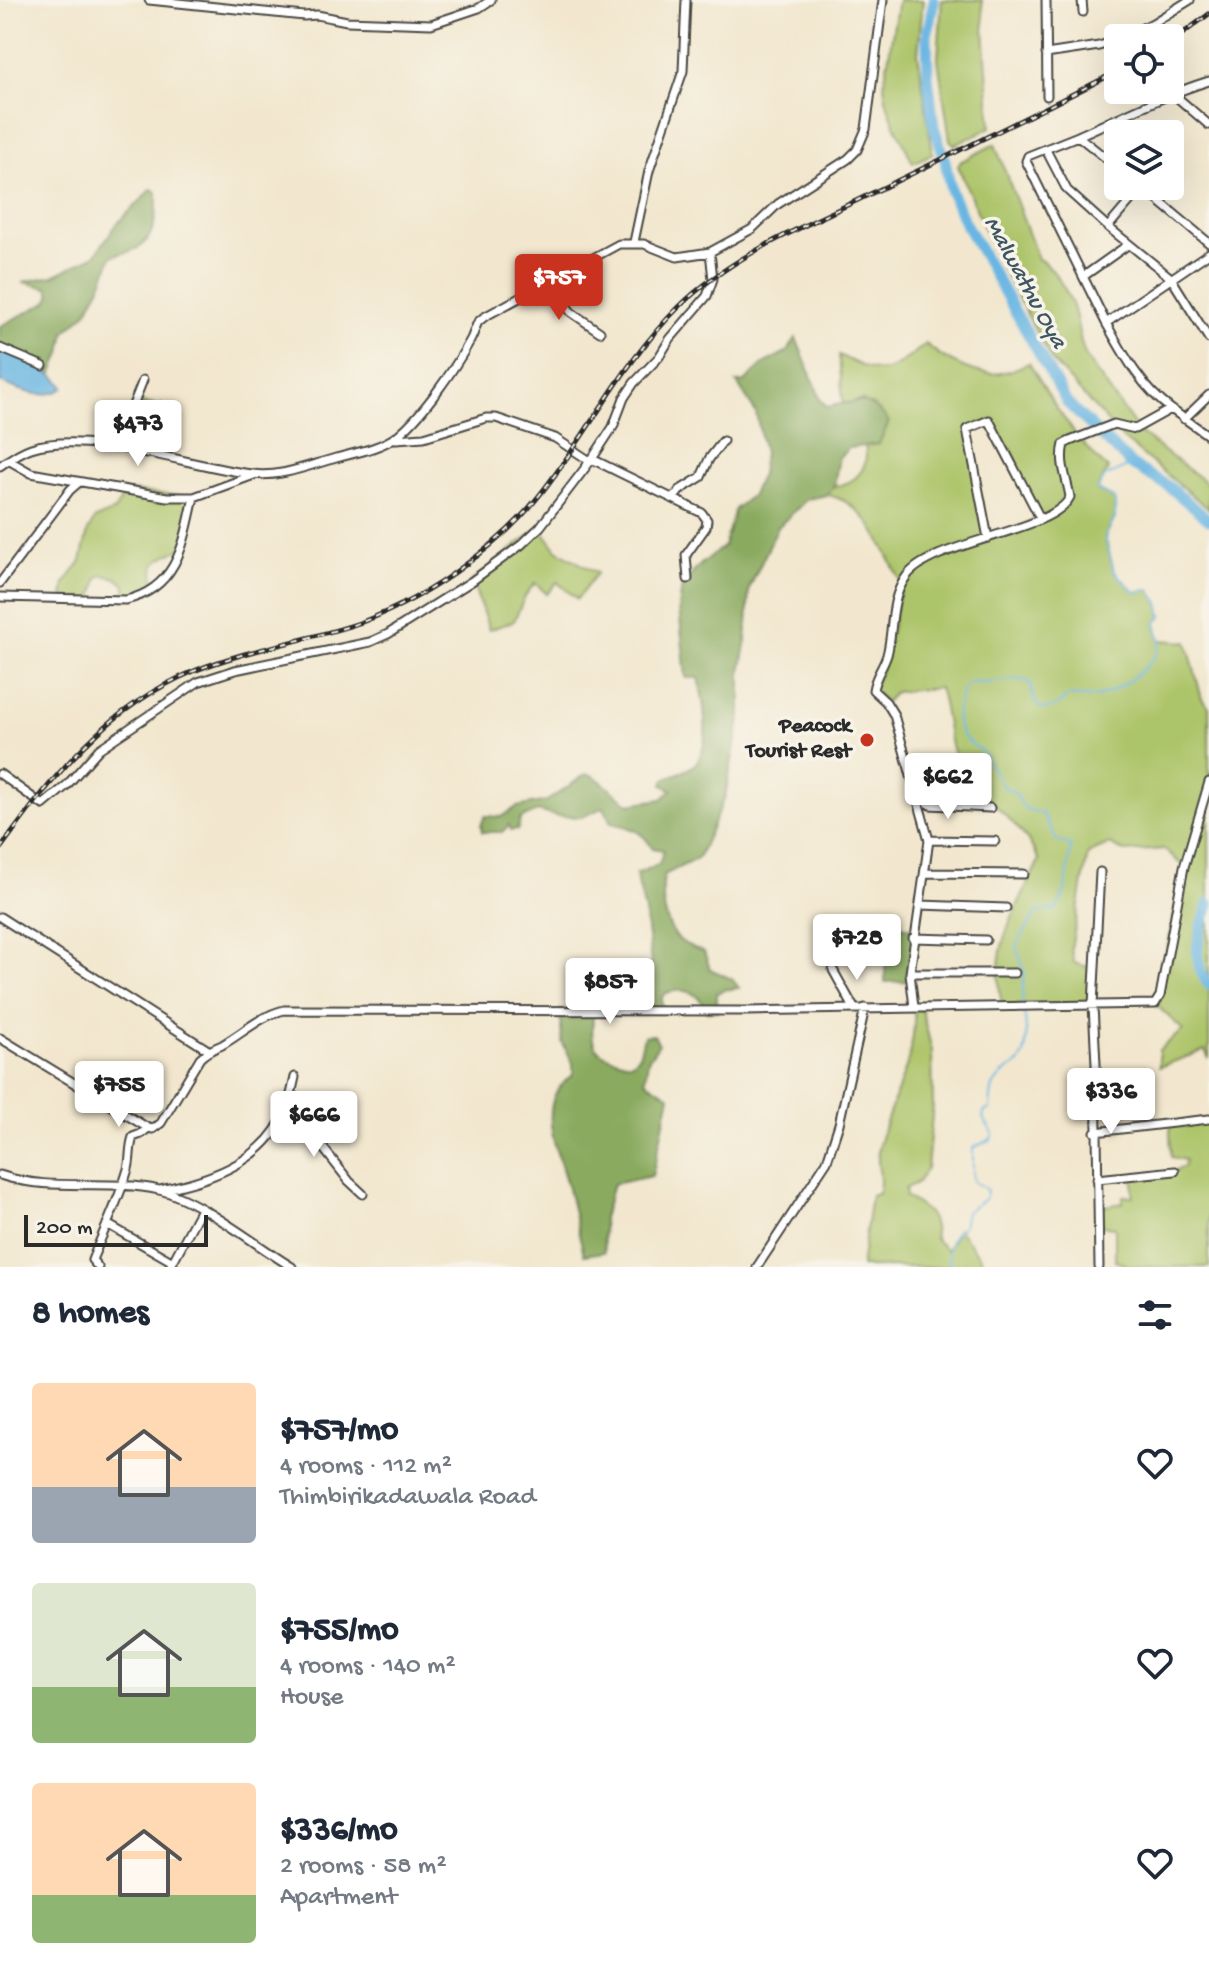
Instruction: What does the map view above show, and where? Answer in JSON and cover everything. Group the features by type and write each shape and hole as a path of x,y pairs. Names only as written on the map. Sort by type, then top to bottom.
{"street":[{"path":"149,0 317,15 347,21 422,25 465,13 491,0"},
{"path":"634,242 649,171 683,71 686,0"},
{"path":"393,439 449,373 478,322 619,244 634,242 677,257 710,252 752,229 778,204 838,166 857,150 866,129 883,0"},
{"path":"1046,0 1047,96"},
{"path":"1082,0 1083,12"},
{"path":"1151,24 1190,0"},
{"path":"1046,54 1104,44"},
{"path":"1184,89 1209,81"},
{"path":"1184,103 1209,125"},
{"path":"1153,104 1028,156 1026,161 1130,365 1151,393 1209,436"},
{"path":"1078,136 1104,157"},
{"path":"1046,150 1067,190 1171,278 1209,339"},
{"path":"1108,227 1131,200"},
{"path":"1158,200 1209,243"},
{"path":"1084,276 1129,244"},
{"path":"0,774 43,805 67,785 99,749 198,682 235,670 355,646 388,634 472,581 521,545 540,527 591,460 613,427 624,398 634,383 659,357 670,339 707,296 713,279 710,252"},
{"path":"1106,323 1209,253"},
{"path":"548,282 571,312 600,332"},
{"path":"0,348 43,366"},
{"path":"116,448 143,380"},
{"path":"1184,419 1209,395"},
{"path":"146,454 160,406"},
{"path":"914,1007 910,973 913,938 929,840 894,715 873,690 888,653 891,618 902,584 928,560 1062,508 1070,497 1062,460 1064,444 1105,426 1119,424 1129,430 1135,429 1171,409"},
{"path":"8,460 31,473 78,483 167,497 194,497 253,476 349,455 393,439 424,437 486,418 496,418 555,438 591,460 702,513 707,520 706,527 686,555 688,579"},
{"path":"988,538 967,429 989,420 1040,518"},
{"path":"673,499 680,490 701,477 709,459 723,441"},
{"path":"0,466 19,452 53,443 80,443 253,476"},
{"path":"0,583 78,483"},
{"path":"0,597 126,600 144,596 178,558 194,497"},
{"path":"0,1038 153,1129 161,1123 208,1050 270,1013 284,1010 745,1011 1159,1002 1184,867 1209,782"},
{"path":"919,797 930,805 990,808"},
{"path":"929,840 995,841"},
{"path":"1099,1267 1093,1005 1100,872"},
{"path":"926,873 1024,874"},
{"path":"920,905 1006,908"},
{"path":"0,917 208,1050"},
{"path":"913,938 986,940"},
{"path":"833,970 854,1008"},
{"path":"910,973 1015,973"},
{"path":"757,1267 827,1161 839,1124 865,1008"},
{"path":"158,1190 221,1173 255,1152 282,1120 295,1077"},
{"path":"288,1103 349,1181 363,1194"},
{"path":"1095,1132 1209,1119"},
{"path":"98,1267 92,1260 123,1186 129,1167 129,1147 133,1137 148,1128"},
{"path":"1097,1179 1175,1171"},
{"path":"0,1175 35,1184 158,1190 184,1198 292,1267"},
{"path":"107,1224 171,1265 201,1209"}],"green space":[{"path":"898,0 923,0 918,53 932,154 913,163 891,115 884,85"},
{"path":"942,0 982,0 991,127 955,145 950,140 938,59"},
{"path":"995,144 1038,259 1053,272 1072,304 1087,359 1140,433 1209,485 1209,509 1122,438 1052,361 996,256 958,166 960,162"},
{"path":"152,189 157,193 157,207 148,238 138,248 112,256 99,290 85,314 65,332 52,375 0,348 0,326 47,302 51,295 48,288 23,282 53,276 94,256 117,224"},
{"path":"796,338 821,400 827,407 868,403 889,422 879,444 849,448 839,457 834,486 827,495 807,499 778,527 749,589 746,645 741,671 741,715 725,797 698,858 664,875 665,910 670,928 681,941 704,952 710,969 732,979 739,988 717,993 717,1011 706,1011 695,995 679,990 662,997 662,1011 594,1010 593,1042 601,1053 608,1056 630,1063 638,1055 644,1036 654,1035 659,1044 648,1060 645,1080 670,1096 652,1176 613,1184 603,1218 604,1252 584,1255 551,1128 554,1099 561,1086 573,1075 573,1063 562,1042 560,1010 567,1010 611,968 645,968 651,964 645,912 636,874 659,864 664,850 652,848 635,831 611,823 604,807 582,817 556,816 537,811 520,819 518,829 511,830 509,825 502,832 482,832 481,825 485,816 501,817 517,807 547,801 586,774 594,776 629,804 662,799 672,790 663,785 665,779 691,767 700,757 705,735 704,711 699,678 686,678 679,608 682,585 701,564 724,546 735,509 752,495 761,474 764,453 756,413 737,383 745,382 763,364 788,351"},
{"path":"926,344 962,366 991,374 1029,363 1074,432 1108,469 1097,490 1115,499 1115,518 1105,537 1114,571 1135,592 1150,590 1159,603 1162,617 1156,623 1160,640 1187,642 1202,699 1209,707 1209,1059 1205,1050 1159,1067 1159,1050 1183,1030 1155,1004 1184,867 1164,849 1125,852 1110,844 1088,854 1071,949 1074,963 1095,969 1093,1005 1002,1005 999,964 1002,947 1039,860 1024,836 959,766 939,688 895,692 886,702 873,690 882,667 902,584 874,530 864,518 842,500 827,495 834,486 849,482 860,473 865,461 865,445 879,444 863,400 843,404 839,355 866,368 885,370","holes":["991,421 1039,519 988,538 967,429"]},
{"path":"134,402 160,406 146,454 116,448"},
{"path":"126,491 194,497 183,548 163,557 155,565 153,570 157,585 126,600 126,586 117,578 103,575 98,578 93,599 63,598 65,583 81,561 88,531 95,519 114,511"},
{"path":"540,527 557,550 597,573 577,599 557,582 547,594 535,583 525,596 514,621 489,630 472,581"},
{"path":"886,924 914,928 910,981 885,982"},
{"path":"914,1007 921,1007 932,1051 933,1105 927,1168 918,1182 905,1189 906,1197 928,1213 935,1239 947,1250 958,1229 981,1258 984,1267 861,1267 871,1195 878,1194 880,1188 878,1151 908,1061"},
{"path":"1209,1120 1209,1267 1132,1267 1115,1261 1115,1227 1099,1225 1099,1207 1123,1203 1123,1196 1133,1196 1133,1175 1176,1171 1184,1166 1185,1160 1171,1157 1170,1129 1173,1125"}],"water":[{"path":"0,350 45,371 64,388 40,394 0,382"}],"waterway":[{"name":"Malwathu Oya","path":"934,0 927,36 934,127 951,192 966,225 1067,403 1132,465 1168,486 1209,520"},
{"path":"1022,1005 1024,971 1016,946 1037,912 1055,910 1060,902 1066,887 1071,845 1057,841 1043,814 1024,808 1014,792 1002,786 983,753 963,736 958,723 958,708 962,693 970,682 1030,682 1038,706 1048,709 1068,696 1100,696 1127,682 1153,658 1160,642 1156,623 1162,617 1159,603 1150,590 1135,592 1114,571 1105,537 1115,518 1115,499 1097,490 1105,477 1132,465"},
{"name":"Malwathu Oya","path":"1209,904 1197,955 1209,985"},
{"path":"950,1267 951,1239 963,1227 966,1212 986,1198 987,1190 973,1181 973,1148 991,1139 993,1133 983,1118 984,1112 990,1109 995,1083 1019,1063 1025,1052 1024,1011"}],"railway":[{"path":"1184,33 1209,14"},
{"path":"0,849 62,769 108,724 163,686 214,663 375,617 426,591 482,552 512,526 538,497 659,328 720,273 789,233 1104,78"}],"place":[{"name":"Peacock Tourist Rest","path":"867,740"}]}
